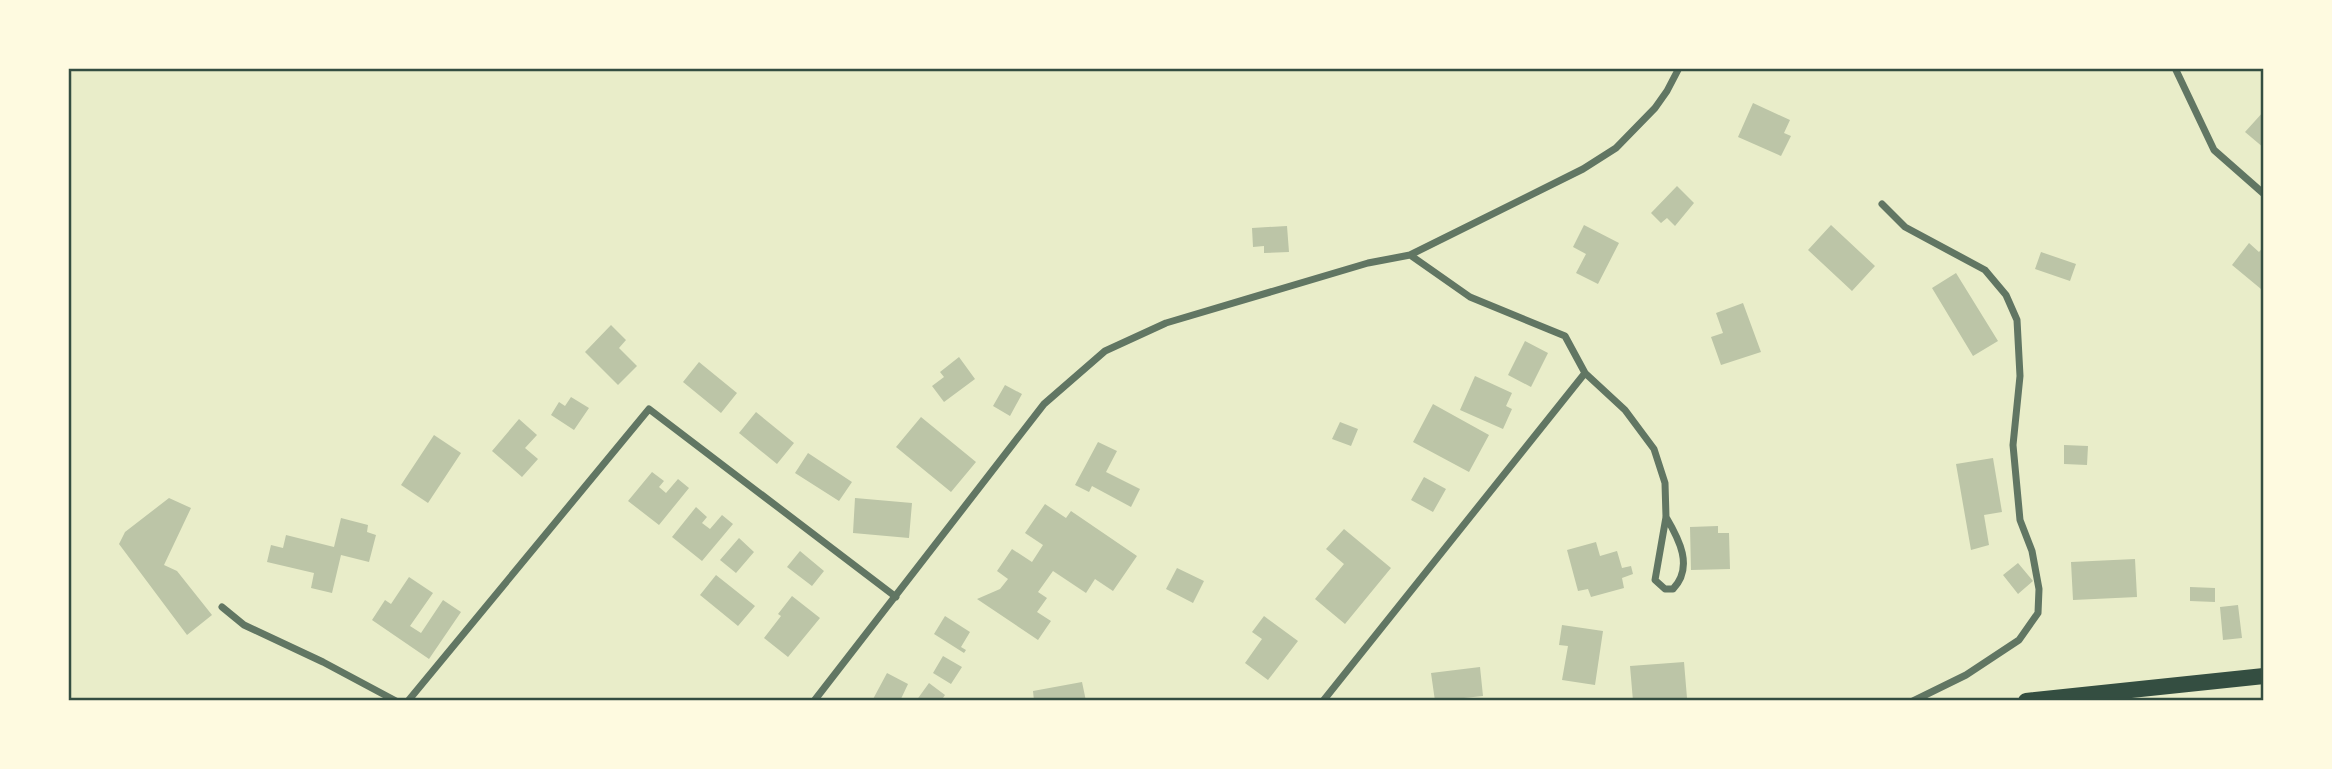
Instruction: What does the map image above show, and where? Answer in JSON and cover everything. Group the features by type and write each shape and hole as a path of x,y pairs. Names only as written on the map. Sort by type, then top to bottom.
{"main road":[{"path":"2026,701 2264,676"}],"street":[{"path":"814,701 1044,404 1105,351 1166,323 1368,263 1410,255 1583,169 1616,148 1655,108 1679,68"},
{"path":"2175,68 2214,150 2264,194"},
{"path":"1882,204 1905,227 1985,270 2007,295 2017,320 2020,376 2013,445 2020,520 2032,551 2039,589 2038,613 2020,640 1966,675 1913,701"},
{"path":"1410,255 1470,296 1565,336 1585,373 1625,410 1654,449 1665,483 1666,517 1655,579 1665,589 1674,589 1681,582 1684,569 1681,544 1666,517"},
{"path":"1323,701 1585,373"},
{"path":"408,701 649,409 896,597"},
{"path":"222,607 244,625 323,662 396,701"}],"building":[{"path":"1753,103 1790,120 1784,133 1791,136 1781,156 1738,137"},
{"path":"2264,111 2264,148 2245,132"},
{"path":"1677,186 1694,203 1675,226 1667,218 1661,223 1651,213"},
{"path":"1584,225 1619,243 1598,284 1576,273 1586,254 1573,247"},
{"path":"1831,225 1875,266 1852,291 1808,250"},
{"path":"1287,226 1289,252 1264,253 1264,246 1253,247 1252,228"},
{"path":"2249,243 2259,252 2264,246 2264,286 2261,289 2232,265"},
{"path":"2041,252 2076,264 2070,281 2035,269"},
{"path":"1956,273 1998,341 1973,356 1932,288"},
{"path":"1743,303 1761,352 1721,365 1711,337 1723,333 1716,313"},
{"path":"611,325 626,340 619,348 637,366 618,385 585,352"},
{"path":"1525,341 1548,353 1531,387 1508,375"},
{"path":"959,357 975,379 944,402 932,386 944,377 940,372"},
{"path":"699,362 737,393 721,413 683,382"},
{"path":"1475,376 1512,393 1506,406 1512,409 1503,429 1460,410"},
{"path":"1005,385 1022,394 1010,416 993,406"},
{"path":"571,397 589,408 574,430 551,415 559,402 565,406"},
{"path":"1433,404 1489,435 1469,472 1413,442"},
{"path":"756,412 794,443 777,464 739,433"},
{"path":"921,417 976,462 951,492 896,447"},
{"path":"519,419 537,435 525,448 538,459 522,477 492,451"},
{"path":"1340,422 1358,429 1351,446 1332,439"},
{"path":"434,435 461,453 428,503 401,485"},
{"path":"1098,442 1117,451 1106,472 1140,489 1131,507 1092,486 1089,492 1075,485"},
{"path":"2064,445 2088,446 2087,465 2064,464"},
{"path":"808,453 852,482 839,501 795,473"},
{"path":"1993,458 2002,512 1984,515 1989,545 1971,550 1956,464"},
{"path":"652,472 664,481 659,487 666,493 678,479 689,488 659,525 628,501"},
{"path":"1424,477 1446,489 1433,512 1411,500"},
{"path":"169,498 191,508 164,565 177,571 212,615 187,635 119,544 125,532"},
{"path":"855,498 912,503 909,538 853,533"},
{"path":"1045,504 1066,518 1071,511 1137,556 1113,591 1095,579 1086,593 1053,571 1038,592 1047,598 1037,612 1051,621 1038,640 977,599 1000,589 1008,579 997,571 1012,549 1032,562 1043,545 1025,533"},
{"path":"696,507 707,517 702,523 710,529 722,515 733,524 702,561 672,537"},
{"path":"341,518 368,525 367,532 376,535 369,562 341,555 332,593 311,588 314,573 267,562 271,545 283,548 286,535 334,547"},
{"path":"1718,526 1718,533 1729,533 1730,569 1691,570 1690,527"},
{"path":"1344,529 1391,568 1345,624 1315,599 1344,564 1326,549"},
{"path":"739,538 754,552 736,573 720,560"},
{"path":"1596,542 1600,556 1617,551 1622,568 1631,566 1633,574 1622,578 1624,588 1591,597 1588,589 1578,591 1567,550"},
{"path":"800,551 824,571 812,586 787,567"},
{"path":"2135,559 2137,597 2073,600 2071,562"},
{"path":"2018,563 2033,581 2018,594 2003,575"},
{"path":"1177,568 1204,581 1193,603 1166,589"},
{"path":"716,575 755,606 738,626 700,595"},
{"path":"409,577 433,593 410,626 421,633 443,600 461,612 429,659 372,620 385,600 391,604"},
{"path":"2190,587 2215,588 2215,602 2190,601"},
{"path":"792,596 820,618 788,657 764,638"},
{"path":"2238,605 2242,638 2223,640 2220,607"},
{"path":"945,616 970,632 961,647 966,650 964,653 934,634"},
{"path":"1264,616 1298,641 1268,680 1245,663 1262,639 1252,632"},
{"path":"1562,625 1603,631 1595,685 1562,680 1568,646 1559,645"},
{"path":"943,656 962,667 951,684 933,673"},
{"path":"1684,662 1687,698 1633,701 1630,666"},
{"path":"1480,667 1483,696 1435,701 1431,673"},
{"path":"887,673 908,684 900,701 872,701"},
{"path":"1082,682 1086,701 1034,701 1033,691"},
{"path":"929,683 945,695 941,701 916,701"}]}
